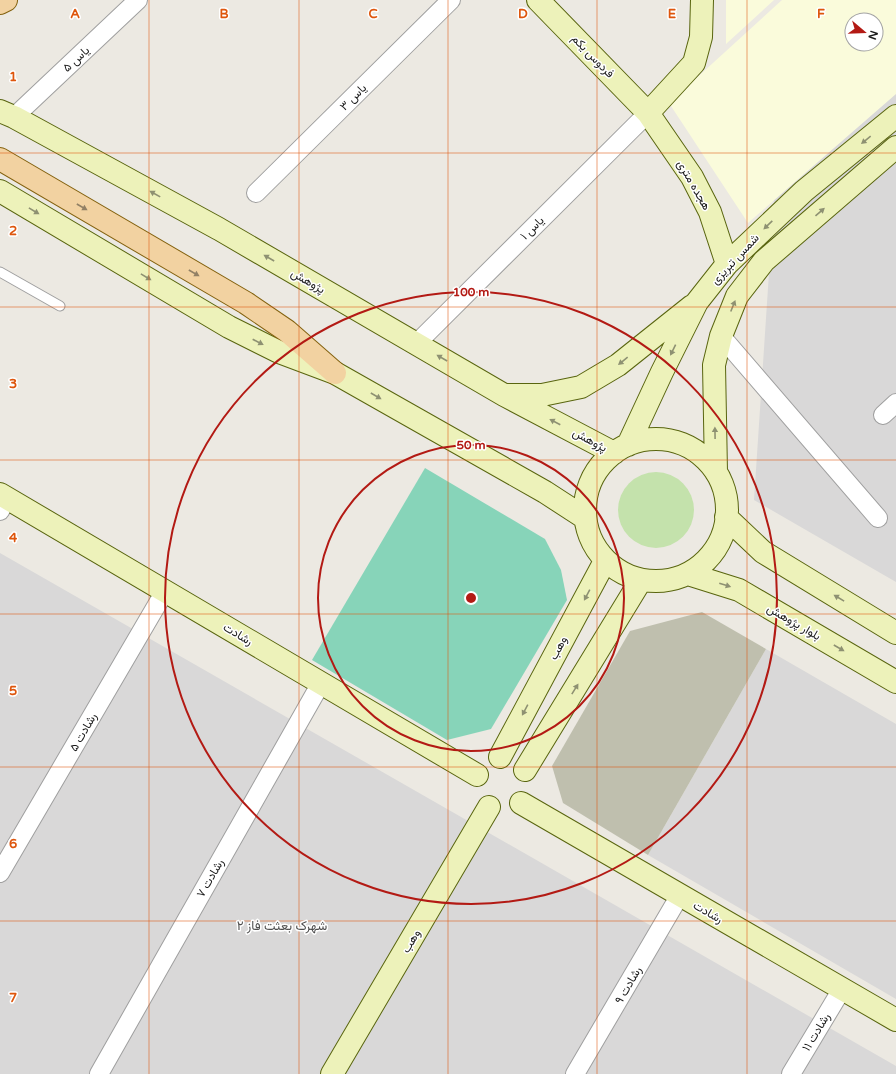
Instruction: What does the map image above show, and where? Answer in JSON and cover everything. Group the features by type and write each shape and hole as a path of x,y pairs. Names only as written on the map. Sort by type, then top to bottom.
{"main road":[{"path":"0,3 6,0"},
{"path":"0,159 246,303 287,331 335,373"}],"street":[{"name":"یاس ۵","path":"7,114 138,0"},
{"name":"یاس ۳","path":"256,193 451,0"},
{"name":"فردوس یکم","path":"538,0 648,113"},
{"path":"648,113 694,63 701,37 702,0"},
{"name":"هجده متری","path":"648,113 692,177 710,212 727,264"},
{"name":"یاس ۱","path":"416,344 648,113"},
{"name":"پژوهش","path":"7,114 219,229 504,395 621,449"},
{"name":"شمس تبریزی","path":"621,449 697,302 727,264 804,190 896,116"},
{"name":"شمس تبریزی","path":"716,472 714,365 721,336 737,296 764,261 896,147"},
{"path":"0,192 229,327 279,352 335,373 545,492 585,518"},
{"path":"504,395 542,395 581,387 618,366 697,302"},
{"path":"721,336 878,518"},
{"path":"659,439 681,444 701,455 716,472 725,494 726,518 720,540 707,560 688,574 665,581 641,580 622,573 605,561 596,549 589,536 585,518 586,499 591,481 601,465 621,449 643,440 659,439"},
{"name":"رشادت","path":"2,501 165,591 477,775"},
{"path":"726,518 763,552 896,633"},
{"name":"وهب","path":"500,757 605,561"},
{"name":"بلوار پژوهش","path":"688,574 739,590 896,682"},
{"path":"525,770 641,580"},
{"name":"رشادت ۵","path":"0,873 165,591"},
{"name":"رشادت ۷","path":"99,1074 321,683"},
{"path":"500,757 514,760 525,770 528,778 526,796 521,803 514,808 497,810 484,803 479,797 476,790 477,775 480,768 492,759 500,757"},
{"name":"رشادت","path":"521,803 896,1020"},
{"name":"وهب","path":"332,1074 490,807"},
{"name":"رشادت ۹","path":"575,1074 680,895"},
{"name":"رشادت ۱۱","path":"791,1074 842,989"}],"lane":[{"path":"0,272 60,306"}],"shaded area":[{"path":"726,0 774,0 726,44"},
{"path":"782,0 896,0 896,94 748,223 669,103"},
{"path":"787,0 896,0 896,582 754,500"},
{"path":"0,553 896,1066 896,1074 0,1074"},
{"path":"702,612 766,649 648,855 563,803 552,766 630,631"},
{"path":"766,649 896,724 896,999 648,855"}],"green space":[{"path":"425,468 545,539 561,570 567,600 491,729 447,740 312,660"},
{"path":"649,472 663,472 677,478 688,489 694,503 694,517 691,525 683,537 677,542 663,548 649,548 635,542 624,531 618,517 618,503 624,489 635,478"}],"district":[{"name":"شهرک بعثت فاز ۲","path":"282,925"}]}
